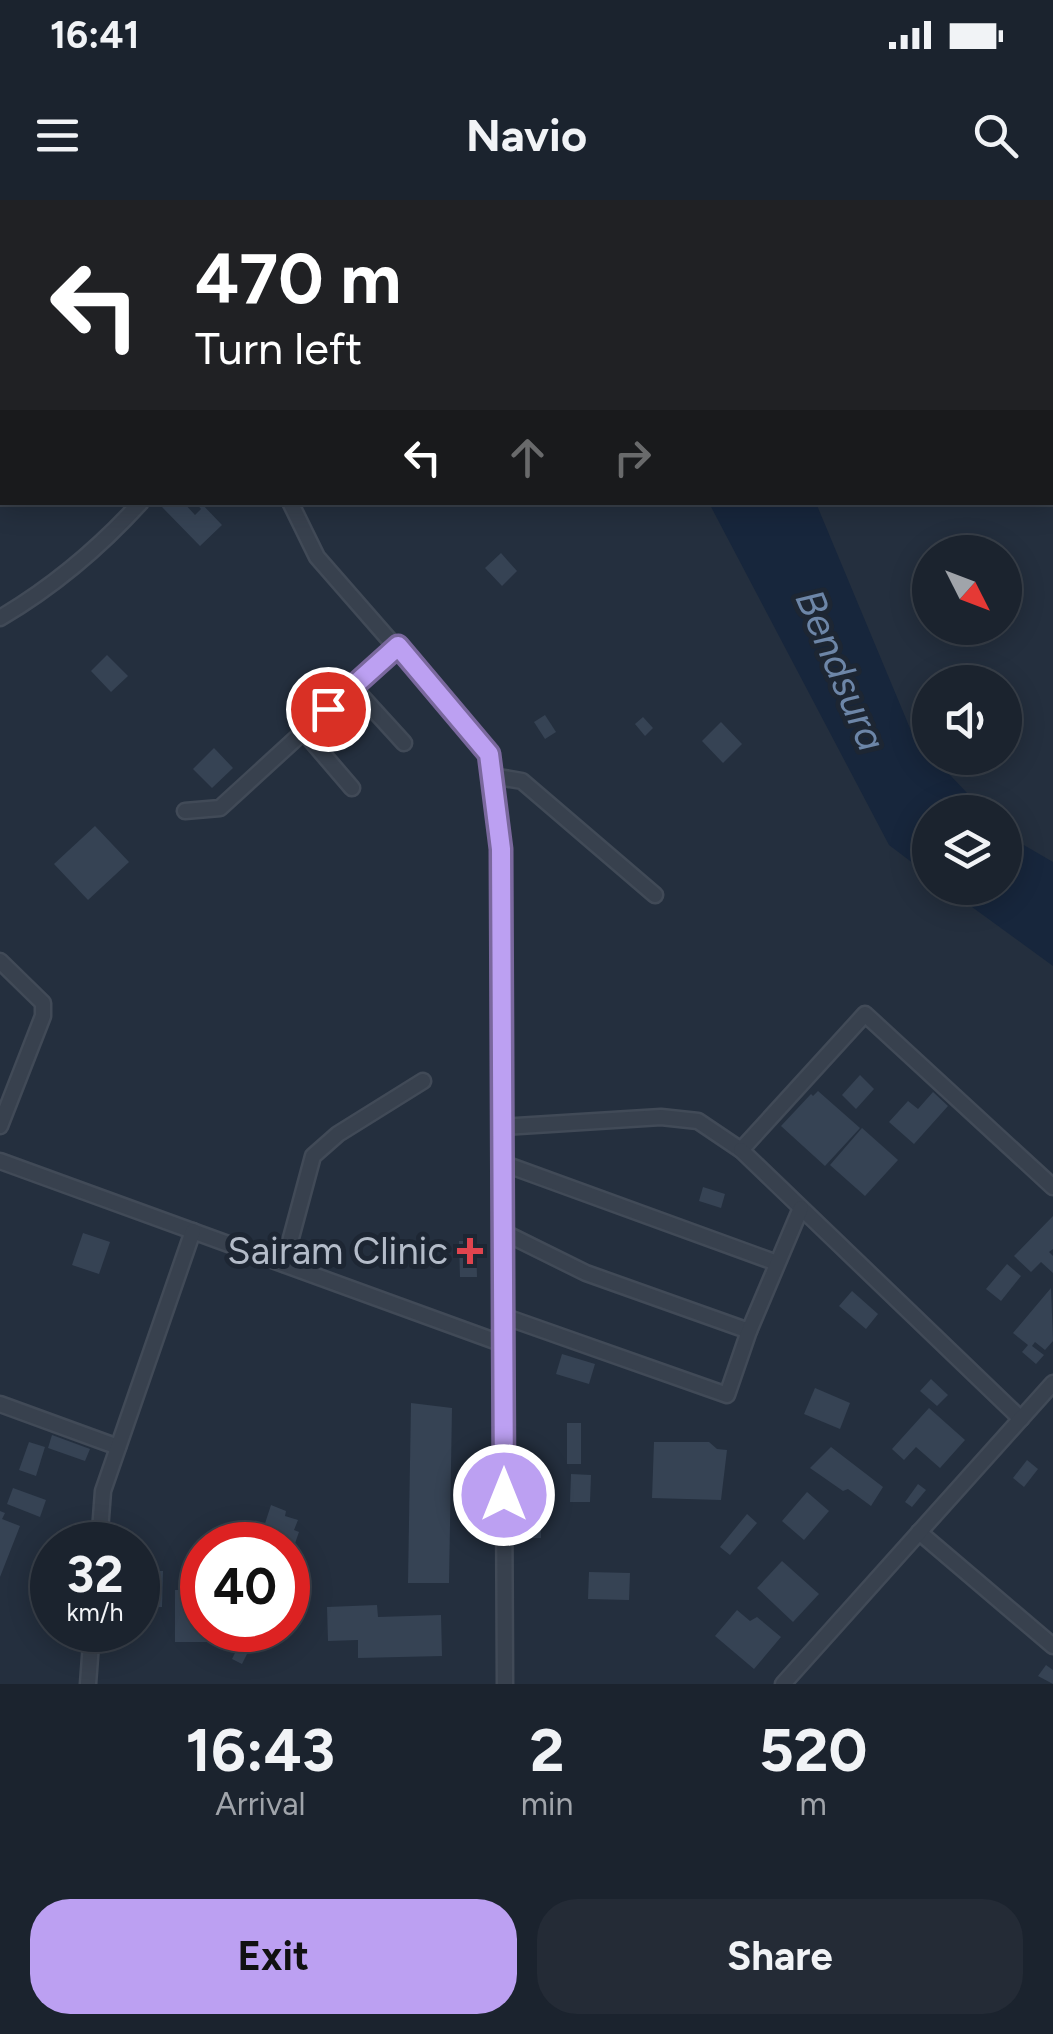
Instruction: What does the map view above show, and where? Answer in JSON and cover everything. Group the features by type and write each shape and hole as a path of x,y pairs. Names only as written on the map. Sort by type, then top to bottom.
{"street":[{"path":"0,618 119,526 138,505"},
{"path":"297,505 317,556 489,754 501,849 505,1684"},
{"path":"185,811 220,808 398,646"},
{"path":"353,687 404,744"},
{"path":"304,732 352,788"},
{"path":"492,776 522,781 655,896"},
{"path":"0,960 43,1003 43,1016 0,1126"},
{"path":"742,1150 865,1014 1053,1188"},
{"path":"284,1264 312,1156 338,1134 423,1081"},
{"path":"502,1127 662,1117 698,1121 742,1150 1021,1419"},
{"path":"0,1162 503,1344"},
{"path":"502,1162 777,1263"},
{"path":"503,1316 727,1396 749,1331 801,1208"},
{"path":"101,1522 103,1492 193,1231"},
{"path":"503,1232 586,1273 749,1331"},
{"path":"784,1684 1053,1383"},
{"path":"0,1404 118,1447"},
{"path":"919,1532 1053,1646"},
{"path":"88,1684 90,1652"}],"water":[{"name":"Bendsura","path":"710,505 817,505 912,733 912,775 950,775 969,795 912,795 912,862 889,845"},
{"path":"1022,844 1053,862 1053,966 969,905 1022,905"}],"building":[{"path":"186,505 195,515 201,509 198,505 203,505 222,525 200,546 162,507"},
{"path":"501,553 517,571 502,586 485,568"},
{"path":"107,655 128,676 111,692 91,671"},
{"path":"545,715 556,732 545,739 534,722"},
{"path":"643,717 653,728 645,736 635,724"},
{"path":"721,722 742,744 723,763 702,741"},
{"path":"214,748 233,768 212,788 193,769"},
{"path":"95,826 129,862 88,900 54,864"},
{"path":"860,1075 874,1089 856,1109 842,1095"},
{"path":"818,1091 860,1128 825,1166 781,1126"},
{"path":"933,1092 948,1106 914,1144 889,1122 908,1101 918,1109"},
{"path":"862,1128 898,1160 865,1196 830,1165"},
{"path":"703,1187 725,1194 721,1208 699,1201"},
{"path":"1053,1216 1053,1249 1049,1252 1053,1256 1053,1273 1041,1262 1031,1272 1014,1256"},
{"path":"83,1233 110,1242 99,1274 72,1265"},
{"path":"459,1241 476,1241 477,1277 460,1277"},
{"path":"1007,1264 1021,1276 1001,1301 986,1289"},
{"path":"1051,1288 1053,1341 1045,1350 1035,1342 1032,1346 1044,1355 1036,1364 1022,1352 1028,1345 1013,1333"},
{"path":"852,1291 878,1314 866,1329 839,1306"},
{"path":"562,1354 595,1364 589,1384 556,1374"},
{"path":"931,1379 948,1395 937,1406 920,1391"},
{"path":"815,1388 850,1403 840,1429 804,1414"},
{"path":"411,1403 452,1408 449,1583 408,1583"},
{"path":"929,1408 965,1440 940,1468 916,1447 904,1460 892,1449"},
{"path":"567,1423 581,1423 581,1464 567,1464"},
{"path":"52,1435 90,1449 85,1461 48,1448"},
{"path":"29,1442 45,1447 36,1476 19,1470"},
{"path":"654,1442 709,1442 717,1449 727,1450 721,1500 652,1498"},
{"path":"831,1447 883,1487 871,1506 810,1468"},
{"path":"1027,1460 1038,1469 1024,1487 1013,1478"},
{"path":"571,1474 591,1475 590,1502 570,1502"},
{"path":"918,1484 926,1490 912,1507 905,1502"},
{"path":"13,1488 46,1500 40,1517 7,1504"},
{"path":"807,1492 829,1511 804,1540 782,1521"},
{"path":"271,1505 298,1520 297,1522 265,1522"},
{"path":"521,1509 541,1509 541,1538 521,1538"},
{"path":"0,1511 5,1513 2,1519 20,1526 0,1577"},
{"path":"747,1514 757,1523 730,1555 720,1547"},
{"path":"782,1561 819,1594 793,1622 757,1588"},
{"path":"160,1571 163,1571 160,1607"},
{"path":"589,1572 630,1573 629,1600 588,1599"},
{"path":"175,1590 180,1590 180,1642 175,1642"},
{"path":"377,1605 378,1617 441,1615 442,1656 358,1658 358,1640 328,1641 327,1607"},
{"path":"737,1610 750,1621 757,1617 781,1637 754,1669 715,1636"},
{"path":"236,1652 248,1652 242,1664 232,1659"},
{"path":"1046,1665 1053,1670 1053,1684 1038,1676"}],"place":[{"name":"Sairam Clinic","path":"470,1251"}],"route":[{"path":"328,709 398,646 489,754 501,849 504,1495"}]}
